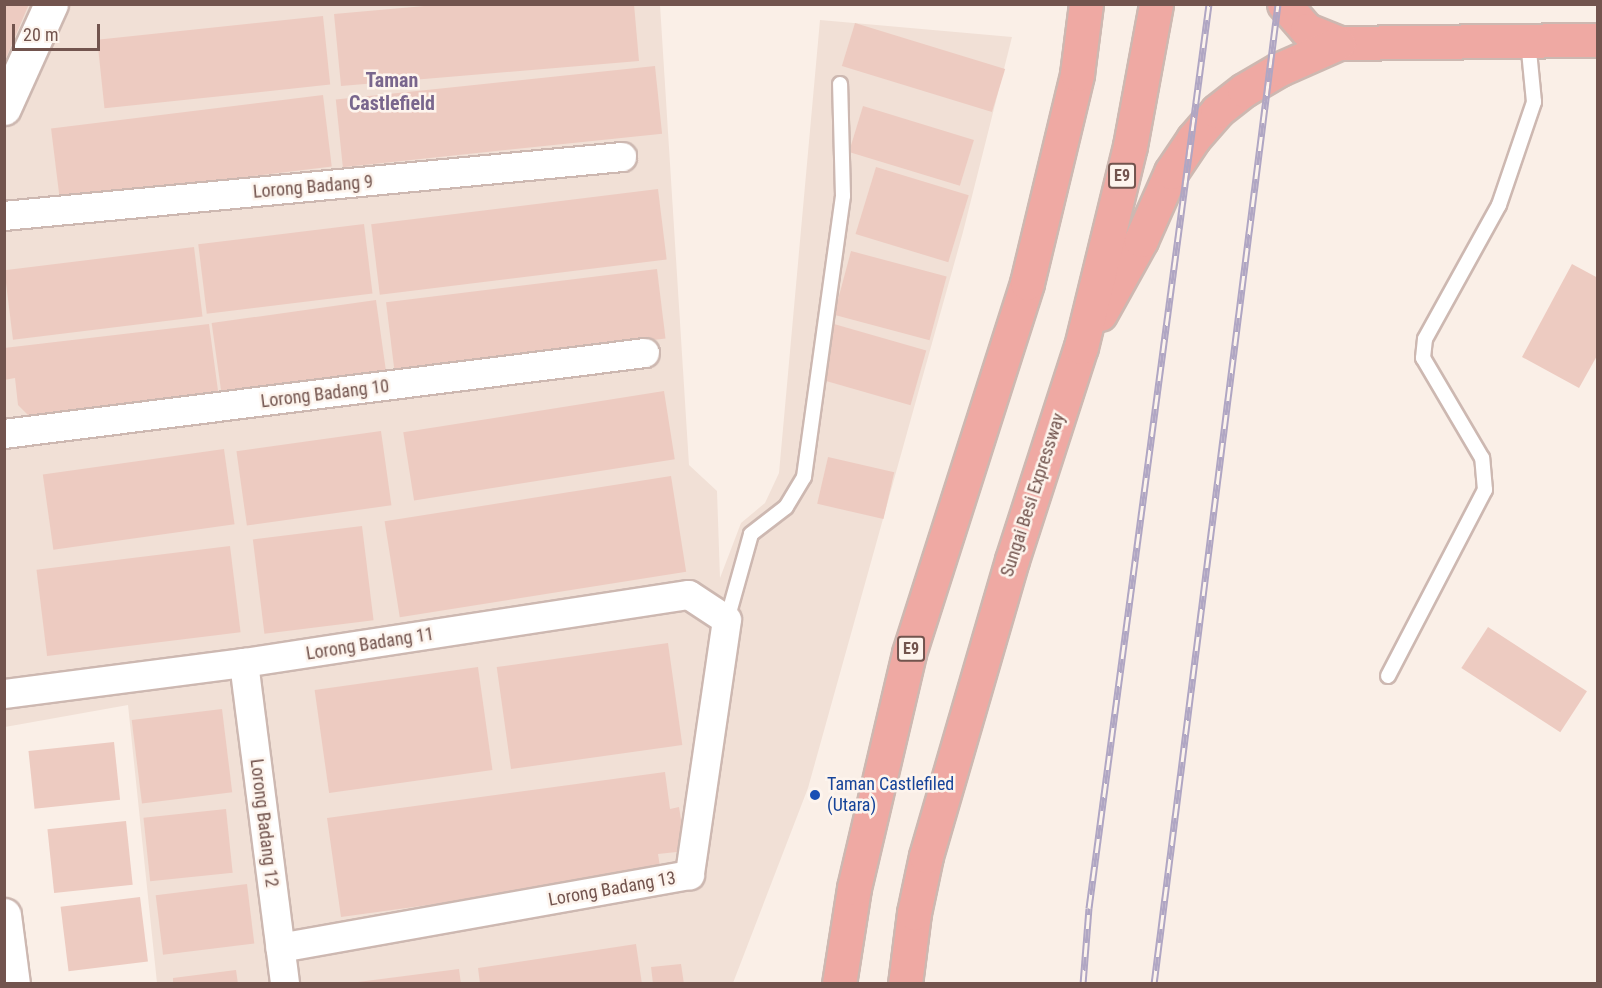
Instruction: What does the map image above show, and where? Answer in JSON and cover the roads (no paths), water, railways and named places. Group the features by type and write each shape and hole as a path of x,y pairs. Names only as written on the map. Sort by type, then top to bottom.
{"highway":[{"name":"E9","path":"839,984 854,888 909,653 1027,283 1077,74 1086,4"},
{"name":"Sungai Besi Expressway","path":"905,984 914,913 926,856 1012,560 1081,346 1130,146 1156,4"},
{"path":"1284,4 1307,30 1339,43"},
{"path":"1081,346 1142,240 1171,172 1193,139 1217,111 1244,90 1280,69 1339,43 1598,40"}],"street":[{"path":"4,108 51,4"},
{"name":"Lorong Badang 9","path":"4,216 622,157"},
{"name":"Lorong Badang 10","path":"4,434 645,353"},
{"name":"Lorong Badang 11","path":"4,694 244,663 690,595 727,620"},
{"name":"Lorong Badang 13","path":"280,948 690,875 727,620"},
{"name":"Lorong Badang 12","path":"244,663 285,984"},
{"path":"4,915 13,984"}],"lane":[{"path":"1388,676 1485,490 1482,458 1423,358 1425,339 1499,205 1534,102 1527,40"},
{"path":"727,620 751,534 786,507 804,477 843,196 840,84"}],"railway":[{"path":"1083,984 1089,908 1209,4"},
{"path":"1154,984 1278,4"}],"place":[{"name":"Taman Castlefiled (Utara)","path":"815,795"}],"district":[{"name":"Taman Castlefield","path":"392,92"}]}
